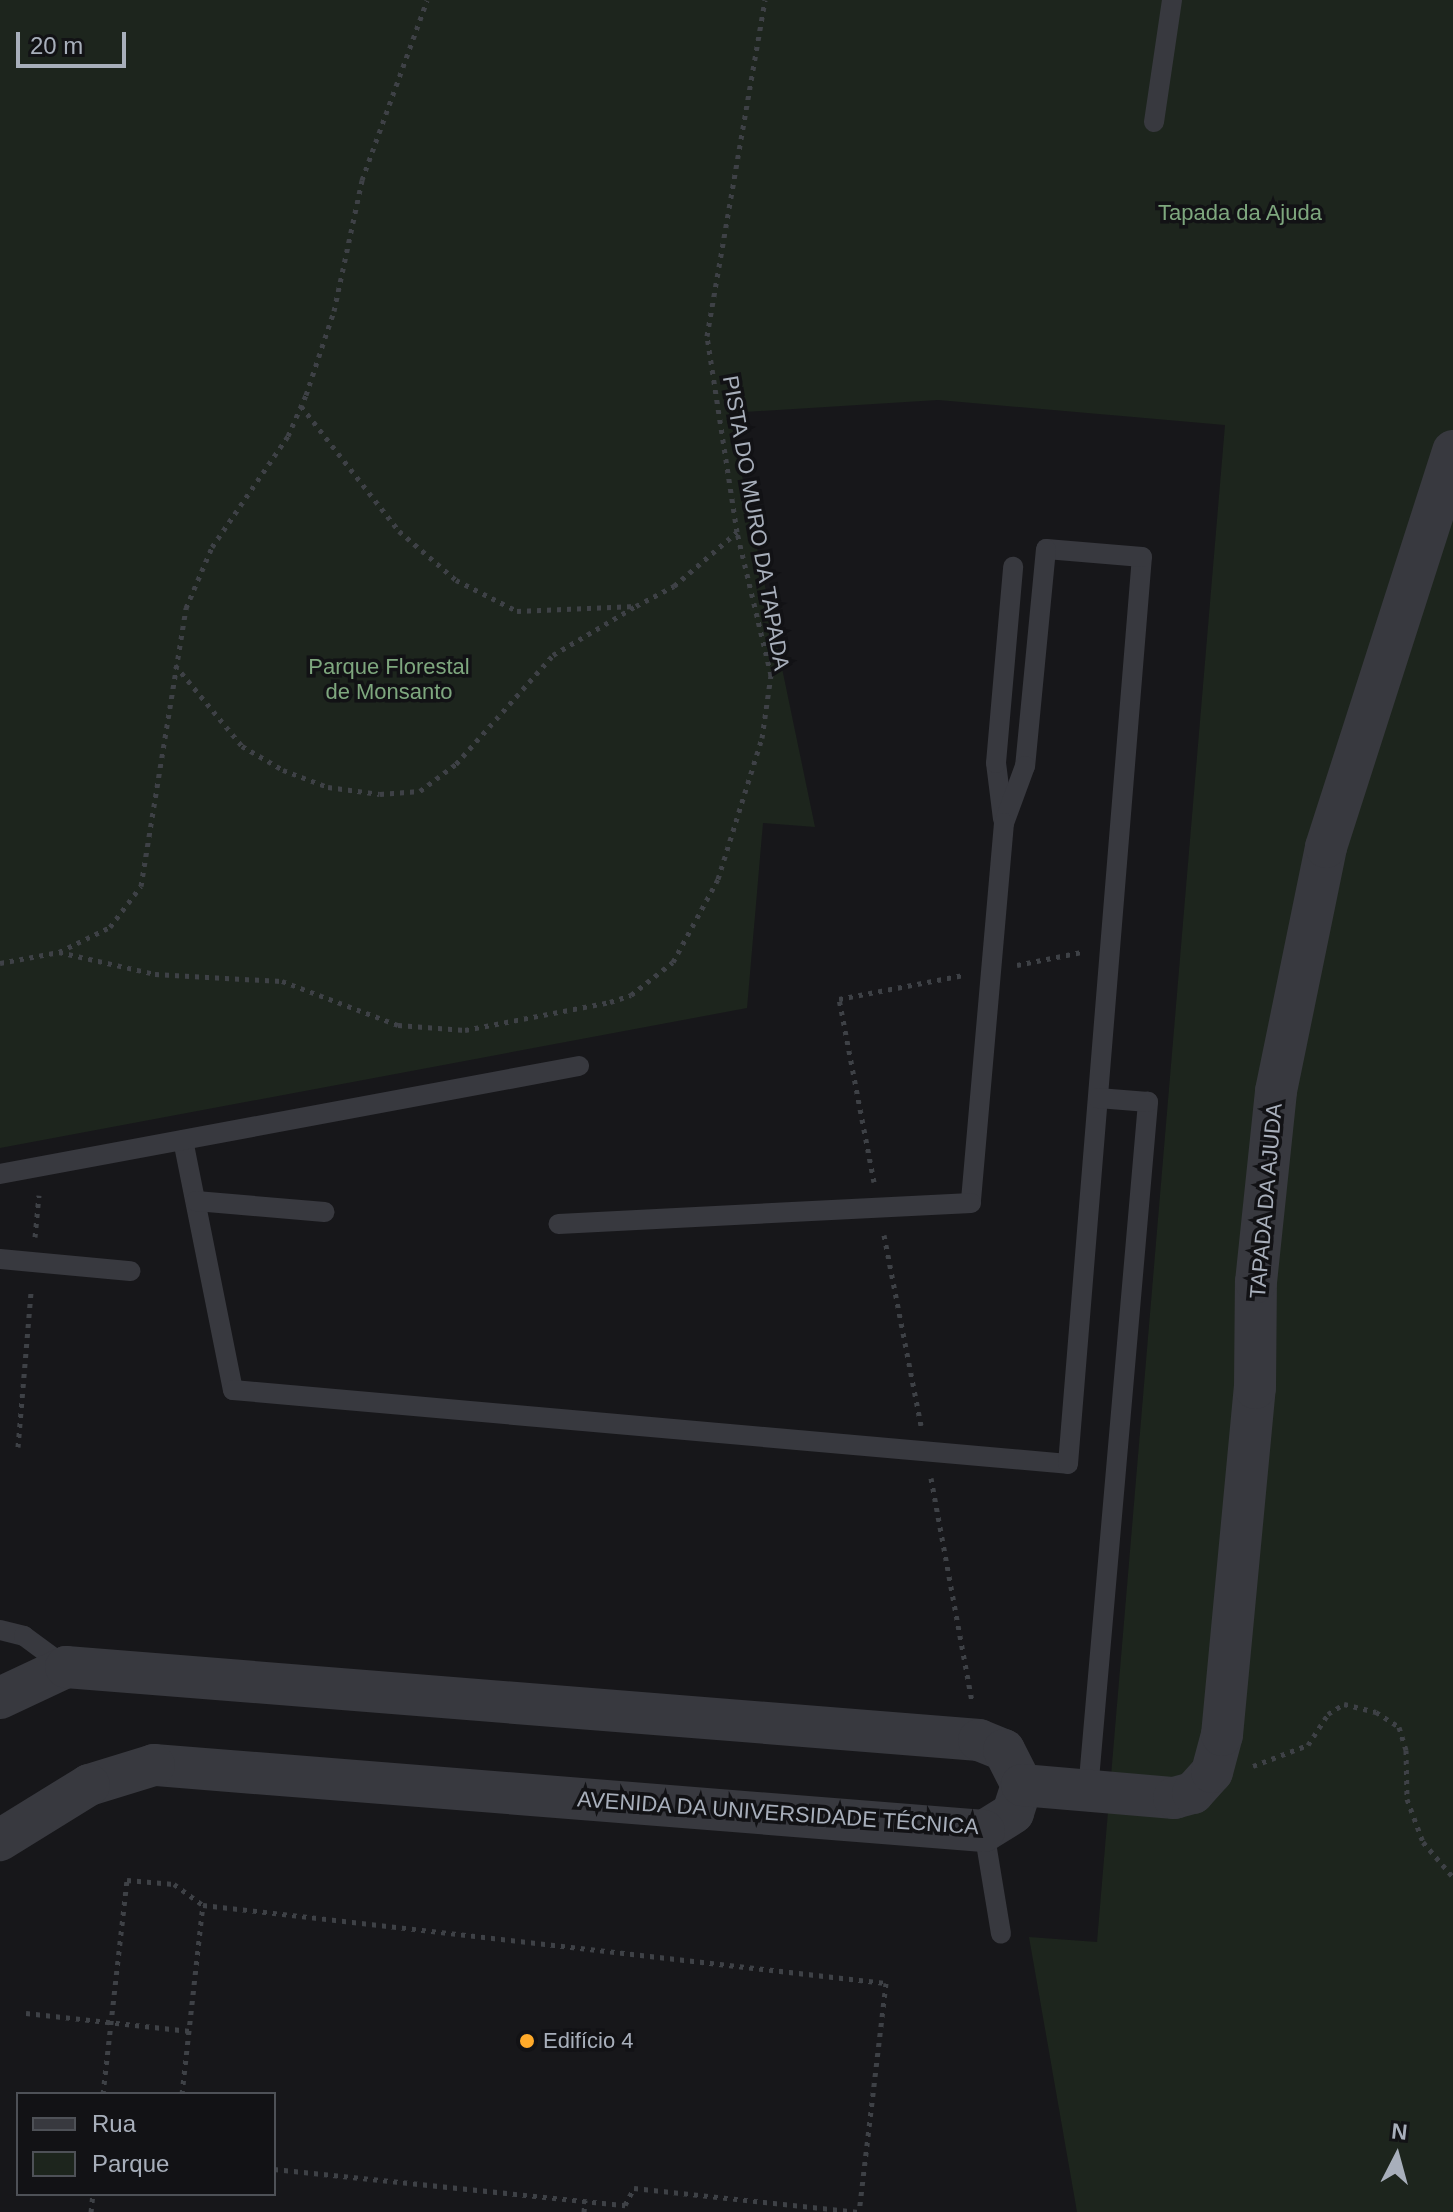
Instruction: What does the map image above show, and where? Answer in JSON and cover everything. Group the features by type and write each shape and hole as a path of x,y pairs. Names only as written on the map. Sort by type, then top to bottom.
{"street":[{"name":"TAPADA DA AJUDA","path":"1212,1772 1222,1735 1251,1435 1256,1282 1276,1091 1326,847 1453,451"},
{"path":"0,1698 66,1667 979,1740 1014,1760 1022,1785 1174,1798 1193,1793 1212,1772"},
{"name":"AVENIDA DA UNIVERSIDADE TÉCNICA","path":"0,1840 89,1785 154,1765 984,1831 1013,1813 1022,1785"}],"lane":[{"path":"1154,122 1172,0"},
{"path":"183,1140 233,1390 1068,1464 1142,557 1046,549 1025,766 1004,823"},
{"path":"559,1224 971,1203 1004,823 996,763 1013,567"},
{"path":"0,1174 579,1066"},
{"path":"1088,1791 1148,1102 1098,1098"},
{"path":"196,1201 325,1212"},
{"path":"0,1259 130,1271"},
{"path":"0,1630 24,1636 66,1667"},
{"path":"984,1831 1001,1934"}],"path":[{"path":"59,952 110,927 141,886 186,608 212,547 288,436 301,406 334,311 362,180 427,0"},
{"name":"PISTA DO MURO DA TAPADA","path":"0,963 59,952 155,974 282,981 360,1013 434,1030 494,1027 631,995 673,962 689,938 718,879 762,738 771,675 737,532 707,336 765,0"},
{"path":"301,406 399,531 456,580 517,611 636,606"},
{"path":"175,665 242,746 283,770 328,787 380,794 420,791 456,764 553,655 674,586 737,532"},
{"path":"979,1740 839,999 1110,947"},
{"path":"18,1447 41,1166"},
{"path":"1212,1772 1265,1764 1308,1745 1328,1714 1344,1704 1376,1712 1399,1727 1406,1750 1407,1799 1423,1842 1453,1877"},
{"path":"104,2092 127,1880 174,1884 203,1905 886,1983 859,2212 634,2188 625,2209 585,2200 276,2169"},
{"path":"182,2092 203,1905"},
{"path":"26,2013 190,2031"},
{"path":"584,2212 585,2200"}],"green space":[{"path":"0,0 1453,0 1453,2212 1077,2212 1029,1937 1097,1942 1225,425 938,400 729,413 815,827 763,823 747,1008 0,1148"}],"place":[{"name":"Edifício 4","path":"527,2041"}],"park label":[{"name":"Tapada da Ajuda","path":"1240,213"},
{"name":"Parque Florestal de Monsanto","path":"389,678"}]}
